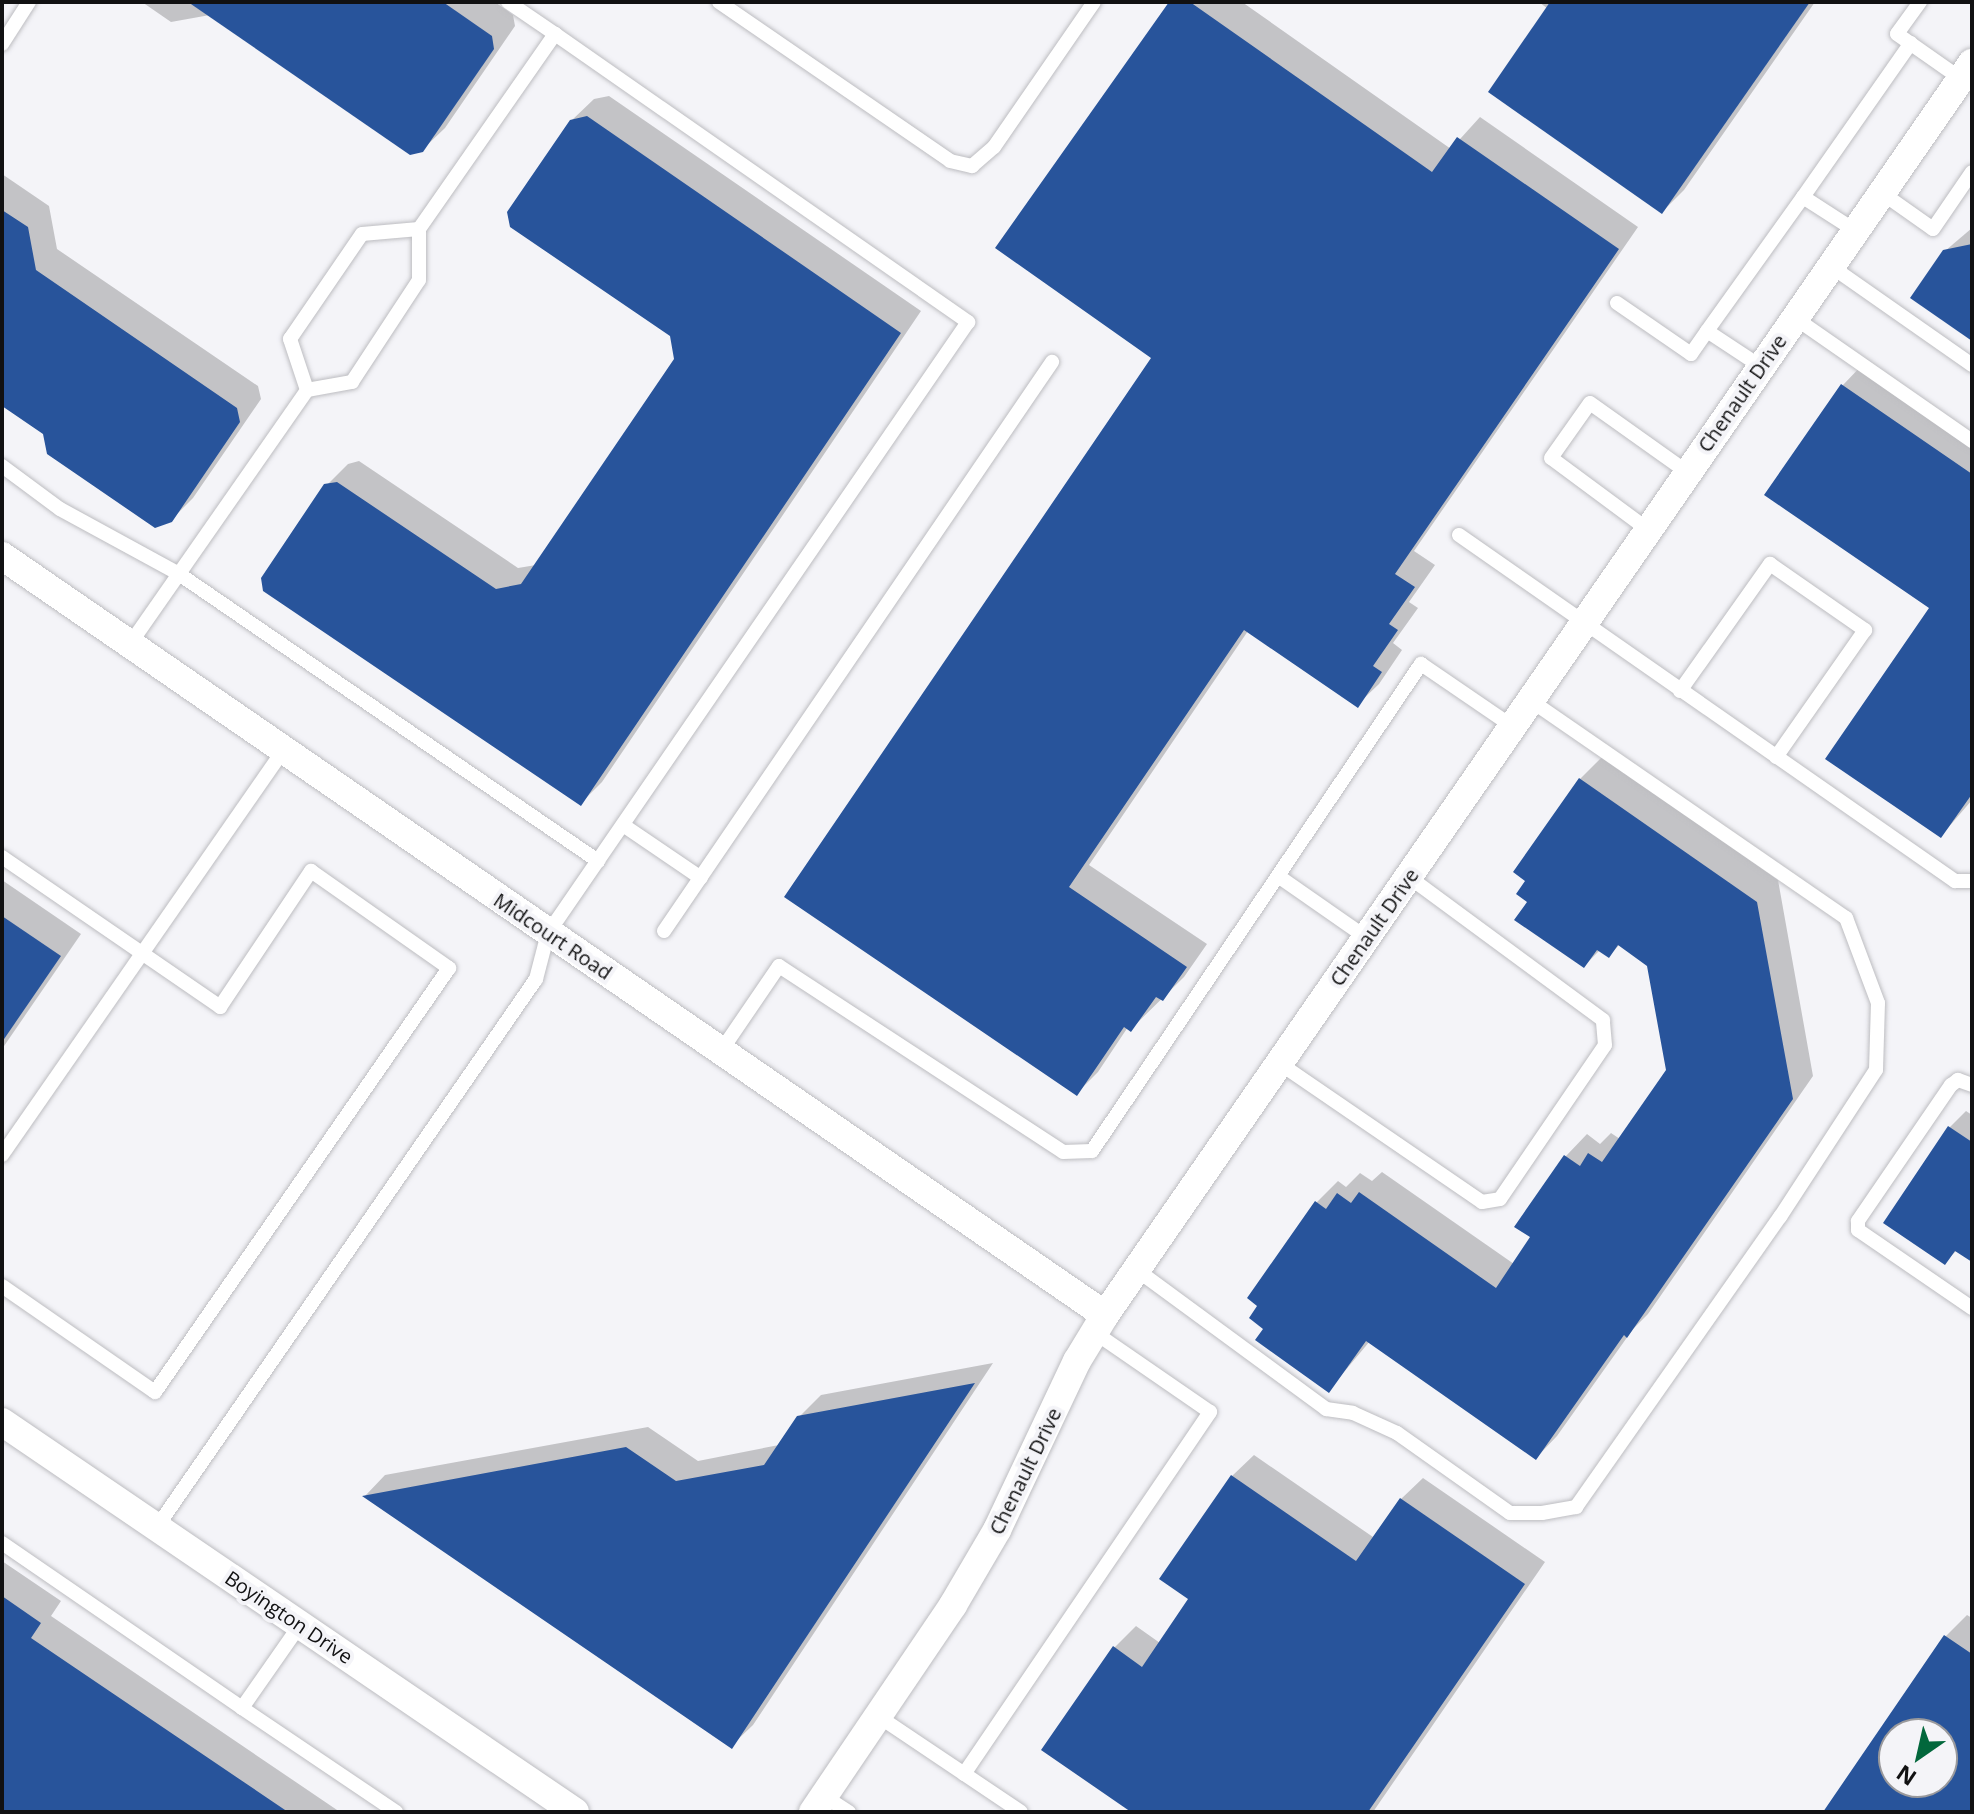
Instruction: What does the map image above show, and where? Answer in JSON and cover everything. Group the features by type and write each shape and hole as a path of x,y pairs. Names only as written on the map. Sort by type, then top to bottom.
{"street":[{"name":"Chenault Drive","path":"818,1804 953,1605 997,1530 1099,1324 1966,71"},
{"name":"Midcourt Road","path":"2,556 721,1051 1099,1324"},
{"name":"Boyington Drive","path":"2,1422 575,1812"}],"lane":[{"path":"2,44 29,2"},
{"path":"157,1527 536,979 548,933 968,322 508,2"},
{"path":"719,2 950,161 972,166 994,147 1094,2"},
{"path":"1920,2 1897,34 1966,71"},
{"path":"130,644 307,390 352,382 419,280 419,229 555,34"},
{"path":"1617,303 1691,354 1911,43"},
{"path":"1882,193 1933,229 1972,172"},
{"path":"1803,197 1856,231"},
{"path":"307,390 290,339 362,234 419,229"},
{"path":"1832,267 1972,365"},
{"path":"1795,318 1972,441"},
{"path":"1707,331 1760,366"},
{"path":"664,931 1052,362"},
{"path":"1647,529 1551,458 1590,403 1687,472"},
{"path":"2,466 60,509 179,574 598,861"},
{"path":"1459,535 1955,881 1972,881"},
{"path":"1680,691 1770,564 1865,630 1776,757"},
{"path":"721,1051 779,966 1063,1152 1092,1151 1421,664 1512,726"},
{"path":"1137,1270 1326,1409 1353,1413 1397,1433 1510,1513 1542,1513 1576,1507 1780,1217 1876,1070 1878,1003 1846,918 1530,700"},
{"path":"2,1155 283,750"},
{"path":"623,825 701,878"},
{"path":"2,857 220,1007 311,871 449,968 155,1392 2,1286"},
{"path":"1278,876 1367,938"},
{"path":"1279,1063 1482,1202 1500,1199 1605,1045 1603,1020 1409,877"},
{"path":"1972,1085 1958,1080 1951,1085 1858,1221 1858,1230 1972,1308"},
{"path":"964,1774 1210,1412 1099,1324"},
{"path":"2,1543 396,1812"},
{"path":"242,1708 300,1625"},
{"path":"878,1716 1021,1812"},
{"path":"818,1804 849,1812"}],"building":[{"path":"188,2 443,2 492,36 494,49 423,152 410,155"},
{"path":"1169,2 1190,2 1432,172 1457,137 1619,249 1395,574 1415,587 1389,624 1398,630 1373,666 1382,672 1358,708 1244,630 1069,887 1187,967 1163,1001 1156,997 1131,1032 1124,1027 1077,1096 784,897 1151,358 995,248"},
{"path":"1550,2 1810,2 1662,214 1488,92"},
{"path":"587,116 901,333 581,806 263,591 261,578 324,484 337,482 496,589 521,584 674,359 670,336 510,227 507,212 570,120"},
{"path":"2,210 28,227 36,270 237,408 240,422 172,522 155,528 47,454 43,434 2,406"},
{"path":"1972,244 1972,341 1910,298 1943,250"},
{"path":"1841,384 1972,474 1972,794 1941,838 1825,759 1929,608 1764,495"},
{"path":"1579,778 1757,902 1793,1099 1627,1338 1624,1335 1536,1460 1366,1341 1329,1393 1255,1340 1263,1329 1249,1318 1257,1306 1247,1298 1315,1201 1326,1209 1337,1193 1351,1203 1359,1192 1496,1288 1530,1237 1514,1227 1564,1155 1580,1166 1588,1153 1602,1162 1666,1070 1647,966 1618,945 1609,958 1597,950 1584,968 1514,920 1527,902 1516,894 1525,881 1513,872"},
{"path":"2,916 61,956 2,1042"},
{"path":"1948,1126 1972,1142 1972,1262 1955,1251 1945,1265 1883,1223"},
{"path":"975,1383 732,1749 362,1496 626,1447 676,1481 764,1465 797,1416"},
{"path":"1231,1475 1356,1561 1400,1498 1525,1584 1368,1812 1131,1812 1041,1750 1113,1646 1142,1667 1188,1599 1159,1579"},
{"path":"2,1596 41,1623 31,1638 288,1812 2,1812"},
{"path":"1944,1635 1972,1654 1972,1812 1823,1812 1878,1732 1878,1798 1958,1798 1958,1718 1887,1718"}]}
